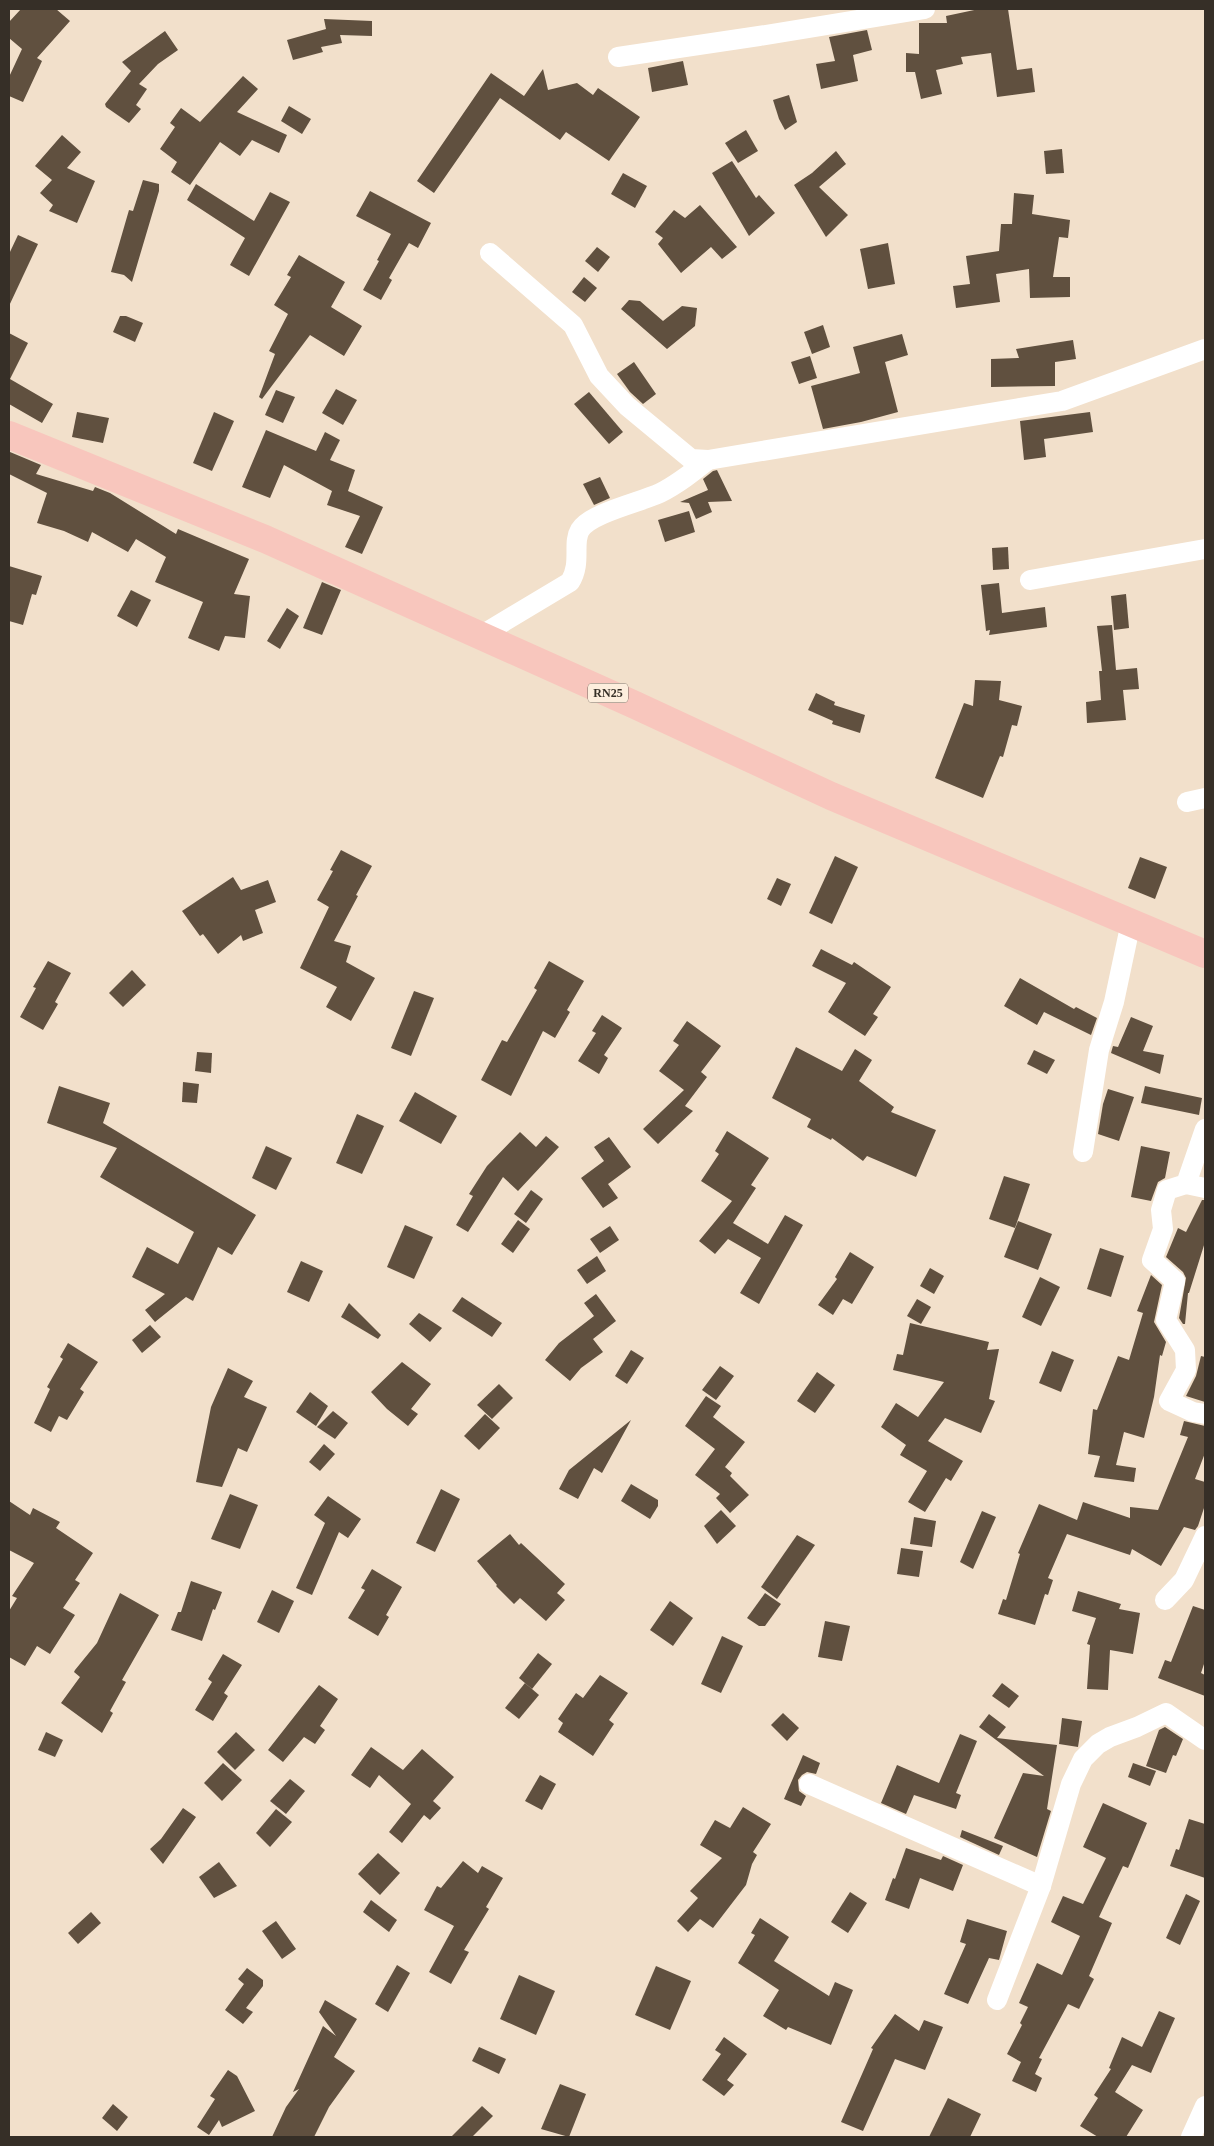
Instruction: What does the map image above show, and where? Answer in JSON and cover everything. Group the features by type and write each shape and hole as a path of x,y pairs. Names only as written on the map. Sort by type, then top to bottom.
{"main road":[{"name":"RN25","path":"9,435 265,539 831,796 1205,954"}],"street":[{"path":"618,57 759,36 844,15 925,9"},
{"path":"490,253 573,325 598,376 627,406 691,459 708,460 1062,401 1205,350"},
{"path":"480,636 570,582 576,573 580,530 589,521 607,512 661,492 679,482 708,460"},
{"path":"1030,580 1205,549"},
{"path":"1083,1152 1099,1050 1114,1002 1131,922"},
{"path":"1205,1129 1196,1186 1167,1190 1161,1210 1163,1229 1152,1260 1175,1281 1166,1320 1185,1350 1186,1370 1169,1401 1193,1412 1205,1414"},
{"path":"1165,1600 1184,1580 1205,1536"},
{"path":"998,2000 1041,1886 1071,1784 1083,1759 1098,1744 1166,1713 1205,1740"},
{"path":"809,1784 1041,1886"},
{"path":"1191,2137 1205,2106"}],"building":[{"path":"21,9 56,9 70,21 37,58 42,61 23,102 9,96 9,77 22,49 9,38 9,22"},
{"path":"979,9 1008,9 1017,70 1032,68 1035,92 997,97 991,53 961,57 963,64 936,70 942,94 921,99 915,72 906,72 906,53 919,54 919,23 947,23 946,16"},
{"path":"324,19 372,21 372,36 340,35 342,43 321,47 323,52 293,60 287,40 326,29"},
{"path":"867,30 872,50 853,55 858,81 821,89 816,64 835,61 829,37"},
{"path":"165,31 178,50 158,64 139,84 147,89 136,105 141,109 129,123 106,107 105,104 131,71 122,62"},
{"path":"683,61 688,85 652,92 648,68"},
{"path":"543,69 548,90 577,83 593,95 598,88 640,117 609,161 566,132 560,140 500,98 434,193 417,181 491,73 524,96"},
{"path":"243,76 258,89 237,112 287,135 279,153 252,140 240,156 220,142 190,185 171,172 177,162 160,149 175,127 170,123 181,108 200,122"},
{"path":"789,95 797,122 785,130 773,100"},
{"path":"289,106 311,119 302,134 281,121"},
{"path":"746,130 758,151 738,163 725,143"},
{"path":"62,135 81,152 67,168 95,181 77,223 49,211 53,205 40,193 52,180 35,166"},
{"path":"1062,149 1064,173 1046,174 1044,151"},
{"path":"836,151 846,164 819,187 848,215 826,237 794,185 812,173"},
{"path":"732,161 756,198 759,195 775,213 749,236 712,173"},
{"path":"623,173 647,186 635,208 611,194"},
{"path":"143,180 159,184 159,191 132,282 124,275 111,272 129,210 133,211"},
{"path":"196,184 254,221 270,192 290,202 249,276 230,265 245,238 187,200"},
{"path":"370,191 431,223 418,248 409,243 389,278 392,280 381,300 363,290 391,234 356,216"},
{"path":"1014,193 1034,195 1032,214 1070,220 1068,238 1059,237 1053,277 1070,277 1070,297 1030,298 1029,269 996,274 1000,302 956,308 953,286 970,284 966,256 999,251 1001,224 1012,224"},
{"path":"700,205 737,247 722,259 711,247 681,273 658,244 663,238 655,232 674,210 685,218"},
{"path":"18,235 38,244 9,306 9,254"},
{"path":"888,243 895,284 868,289 860,249"},
{"path":"597,247 610,257 598,272 585,261"},
{"path":"299,255 345,282 331,307 362,326 344,356 310,335 262,399 259,397 275,354 269,351 288,314 274,305 291,277 287,275"},
{"path":"584,277 597,288 585,302 572,292"},
{"path":"629,300 640,301 663,321 682,306 697,308 695,326 667,349 621,309"},
{"path":"120,316 126,316 143,323 135,342 113,332"},
{"path":"823,325 830,347 812,354 804,332"},
{"path":"9,333 28,343 10,379 53,404 42,423 9,404"},
{"path":"902,334 908,355 885,362 898,412 861,422 823,429 811,386 860,373 853,347"},
{"path":"1073,340 1076,359 1055,362 1055,386 991,387 991,359 1019,358 1016,349"},
{"path":"810,356 817,378 799,384 791,362"},
{"path":"634,362 656,394 643,404 630,392 617,374"},
{"path":"336,389 357,400 343,425 322,413"},
{"path":"276,390 295,397 283,423 265,415"},
{"path":"589,392 623,432 609,444 574,404"},
{"path":"77,412 109,418 103,443 72,437"},
{"path":"214,412 234,421 212,471 193,463"},
{"path":"1090,412 1093,432 1044,439 1046,457 1024,460 1020,421"},
{"path":"266,430 316,451 325,432 340,440 330,460 355,470 348,491 383,507 362,554 345,547 360,516 327,505 332,491 284,465 270,498 242,487"},
{"path":"10,452 41,465 36,474 93,491 95,487 110,493 176,534 178,529 249,559 234,594 250,596 245,638 225,636 219,651 188,638 203,602 155,582 166,557 136,539 128,552 92,532 88,542 64,531 37,523 47,493 9,474"},
{"path":"717,470 732,501 708,502 712,512 696,519 689,503 680,502 708,490 703,479"},
{"path":"600,477 610,498 594,505 583,484"},
{"path":"689,511 695,532 665,542 658,520"},
{"path":"1008,547 1009,569 993,570 992,548"},
{"path":"9,566 42,576 36,595 32,594 23,625 9,621"},
{"path":"322,582 341,590 322,635 303,628"},
{"path":"999,583 1002,613 1045,607 1047,627 989,635 990,630 986,631 981,585"},
{"path":"131,590 151,600 137,627 117,616"},
{"path":"1126,594 1129,628 1114,630 1111,596"},
{"path":"287,608 299,616 280,649 267,641"},
{"path":"1112,625 1116,670 1137,668 1139,689 1123,690 1126,720 1087,723 1086,702 1101,700 1099,671 1102,671 1097,626"},
{"path":"975,680 1001,681 999,700 1022,706 1017,726 1012,725 1003,757 1000,756 983,798 935,778 964,703 973,706"},
{"path":"816,693 835,702 834,705 865,715 860,733 832,724 833,721 808,710"},
{"path":"341,850 372,866 334,941 351,946 346,962 375,978 351,1021 326,1007 337,987 300,968 329,907 317,900 333,871 330,870"},
{"path":"835,856 858,867 832,924 809,913"},
{"path":"1140,857 1167,867 1155,899 1128,888"},
{"path":"233,877 241,890 268,880 276,902 255,910 263,933 243,941 241,935 218,954 203,934 200,936 182,911"},
{"path":"777,878 791,884 781,906 767,899"},
{"path":"821,949 852,965 854,962 891,987 873,1014 878,1017 865,1036 828,1012 846,983 812,966"},
{"path":"48,961 71,973 55,1002 58,1004 43,1030 20,1017 36,988 33,987"},
{"path":"549,961 584,981 567,1010 570,1012 555,1038 543,1031 511,1096 481,1080 502,1040 507,1042 537,990 534,988"},
{"path":"132,970 146,985 123,1007 109,993"},
{"path":"1020,978 1074,1009 1076,1007 1097,1018 1091,1035 1044,1012 1037,1025 1004,1006"},
{"path":"414,991 434,998 411,1056 391,1048"},
{"path":"602,1015 622,1028 604,1055 608,1058 599,1074 578,1061 596,1033 592,1031"},
{"path":"1131,1017 1153,1026 1143,1051 1164,1055 1160,1074 1111,1053 1113,1046 1118,1047"},
{"path":"687,1021 721,1046 701,1072 707,1077 685,1106 693,1111 658,1144 643,1129 684,1090 659,1071 679,1045 673,1041"},
{"path":"796,1047 842,1071 855,1049 872,1060 859,1081 894,1107 891,1112 936,1130 916,1177 867,1156 863,1161 832,1138 831,1140 807,1127 811,1119 772,1098"},
{"path":"1034,1050 1055,1060 1047,1074 1027,1064"},
{"path":"197,1052 212,1053 211,1073 195,1071"},
{"path":"183,1082 199,1084 197,1103 182,1102"},
{"path":"59,1086 110,1103 103,1123 256,1215 232,1255 218,1247 193,1301 186,1297 155,1322 145,1310 165,1294 132,1277 147,1247 178,1264 194,1232 100,1177 117,1148 47,1123"},
{"path":"1145,1086 1202,1098 1199,1115 1141,1103"},
{"path":"1108,1089 1134,1097 1119,1141 1098,1134 1103,1104"},
{"path":"415,1092 457,1116 441,1144 399,1121"},
{"path":"357,1114 384,1126 362,1174 336,1163"},
{"path":"727,1131 769,1158 751,1185 756,1188 733,1223 768,1244 785,1215 803,1225 759,1304 740,1293 761,1258 728,1239 715,1254 699,1241 732,1201 701,1181 719,1154 715,1151"},
{"path":"520,1132 536,1147 546,1136 559,1147 518,1191 503,1177 468,1232 456,1225 473,1196 469,1194 487,1166"},
{"path":"609,1137 631,1167 608,1184 618,1198 603,1208 581,1178 604,1161 594,1147"},
{"path":"266,1146 292,1158 276,1190 252,1178"},
{"path":"1141,1146 1170,1152 1165,1178 1158,1182 1151,1201 1131,1197"},
{"path":"1004,1176 1030,1184 1015,1228 989,1219"},
{"path":"531,1190 543,1199 526,1223 514,1214"},
{"path":"1202,1200 1205,1200 1205,1242 1188,1293 1185,1324 1183,1324 1179,1318 1186,1278 1183,1272 1166,1257 1178,1228 1186,1232"},
{"path":"518,1220 530,1229 513,1253 501,1244"},
{"path":"1018,1221 1052,1234 1038,1270 1004,1257"},
{"path":"405,1225 433,1237 414,1279 387,1267"},
{"path":"610,1226 619,1240 600,1253 590,1239"},
{"path":"1100,1248 1124,1256 1111,1297 1087,1289"},
{"path":"850,1252 874,1267 852,1304 843,1299 833,1315 818,1305 837,1279 835,1277"},
{"path":"597,1256 606,1271 587,1284 577,1270"},
{"path":"301,1261 323,1271 309,1302 287,1292"},
{"path":"930,1268 944,1276 934,1294 920,1286"},
{"path":"1151,1275 1162,1285 1154,1322 1166,1342 1162,1356 1160,1355 1154,1397 1144,1438 1124,1432 1116,1465 1136,1468 1134,1482 1094,1477 1100,1456 1088,1454 1093,1409 1097,1410 1118,1356 1129,1360 1143,1313 1137,1311"},
{"path":"1040,1277 1060,1287 1041,1326 1022,1317"},
{"path":"596,1294 616,1321 593,1339 603,1352 581,1368 570,1381 545,1360 559,1343 594,1316 584,1303"},
{"path":"462,1297 502,1323 492,1337 452,1311"},
{"path":"917,1299 931,1307 921,1324 907,1316"},
{"path":"349,1303 381,1335 378,1339 341,1317"},
{"path":"419,1313 442,1328 430,1342 409,1324"},
{"path":"910,1323 989,1342 987,1350 999,1349 989,1399 995,1401 981,1433 945,1418 928,1441 963,1461 951,1481 946,1478 925,1512 908,1502 927,1471 900,1455 906,1445 881,1427 896,1403 918,1417 944,1382 893,1370 897,1354 903,1355"},
{"path":"150,1325 161,1337 142,1353 132,1340"},
{"path":"68,1343 98,1362 80,1389 84,1392 67,1420 59,1416 51,1432 34,1423 50,1389 47,1387 63,1359 60,1357"},
{"path":"631,1350 644,1358 627,1384 615,1376"},
{"path":"1052,1351 1074,1360 1061,1392 1039,1383"},
{"path":"1201,1356 1205,1357 1205,1402 1186,1396 1196,1376"},
{"path":"402,1362 431,1384 411,1409 418,1414 408,1426 387,1409 371,1392"},
{"path":"720,1366 734,1376 716,1400 702,1390"},
{"path":"228,1368 253,1381 244,1397 267,1407 247,1452 238,1448 222,1487 196,1482 211,1407"},
{"path":"817,1372 835,1385 815,1413 797,1401"},
{"path":"499,1384 513,1398 492,1419 477,1405"},
{"path":"310,1392 328,1406 316,1426 296,1412"},
{"path":"706,1396 721,1406 713,1417 745,1442 725,1467 732,1473 730,1476 749,1495 730,1513 716,1498 720,1494 695,1475 715,1449 685,1426"},
{"path":"333,1411 348,1423 335,1439 317,1427"},
{"path":"485,1414 500,1428 479,1450 464,1436"},
{"path":"631,1420 602,1473 594,1468 578,1499 559,1489 569,1470"},
{"path":"1184,1421 1205,1426 1205,1453 1195,1479 1205,1482 1205,1505 1198,1526 1195,1530 1184,1527 1161,1566 1132,1549 1130,1555 1067,1534 1048,1578 1053,1580 1048,1595 1045,1594 1035,1625 998,1614 1003,1599 1006,1600 1020,1554 1018,1553 1039,1504 1077,1520 1083,1502 1130,1518 1130,1507 1158,1510 1188,1437 1180,1435"},
{"path":"324,1444 335,1454 320,1471 309,1462"},
{"path":"631,1484 658,1500 658,1506 650,1519 621,1501"},
{"path":"441,1489 460,1499 435,1552 416,1543"},
{"path":"230,1494 258,1505 240,1549 211,1539"},
{"path":"328,1496 361,1519 348,1538 339,1532 312,1595 296,1588 325,1523 314,1515"},
{"path":"9,1501 30,1515 33,1508 60,1522 56,1528 93,1553 75,1580 80,1583 63,1608 75,1615 50,1654 37,1646 25,1666 9,1657 9,1611 17,1598 12,1596 34,1563 9,1550"},
{"path":"721,1510 736,1526 717,1544 704,1526"},
{"path":"982,1511 996,1517 973,1569 960,1562"},
{"path":"914,1517 936,1521 932,1547 910,1544"},
{"path":"510,1534 519,1545 521,1543 565,1584 557,1593 565,1600 546,1621 520,1598 514,1604 496,1586 477,1561"},
{"path":"797,1535 815,1545 777,1599 761,1587"},
{"path":"901,1548 923,1551 919,1577 897,1574"},
{"path":"372,1569 402,1587 386,1615 389,1617 378,1636 348,1618 365,1590 361,1588"},
{"path":"191,1581 222,1592 215,1610 213,1609 202,1641 171,1630 178,1612 181,1612"},
{"path":"272,1590 294,1601 279,1633 257,1622"},
{"path":"1078,1591 1121,1604 1119,1609 1140,1613 1133,1654 1110,1650 1108,1690 1087,1689 1090,1645 1087,1644 1096,1618 1072,1611"},
{"path":"120,1593 159,1615 122,1680 126,1682 110,1711 113,1713 102,1733 61,1703 80,1677 74,1672 97,1643"},
{"path":"765,1593 781,1604 765,1626 759,1626 747,1618"},
{"path":"670,1601 693,1618 673,1646 650,1630"},
{"path":"1193,1606 1205,1610 1205,1661 1201,1673 1205,1675 1205,1696 1158,1678 1165,1660 1171,1662"},
{"path":"825,1621 850,1626 842,1661 818,1657"},
{"path":"722,1636 743,1646 721,1693 701,1684"},
{"path":"538,1653 552,1664 532,1689 519,1678"},
{"path":"223,1654 242,1665 224,1693 228,1696 213,1721 195,1710 212,1682 208,1679"},
{"path":"600,1675 628,1693 609,1720 614,1724 593,1756 558,1732 563,1723 558,1719 576,1693 583,1698"},
{"path":"525,1683 539,1695 519,1719 505,1708"},
{"path":"1002,1683 1019,1696 1009,1708 992,1696"},
{"path":"319,1685 338,1699 320,1726 325,1730 315,1744 304,1737 283,1762 268,1750"},
{"path":"783,1713 799,1728 787,1741 771,1725"},
{"path":"989,1714 1006,1727 997,1738 1057,1745 1047,1809 1051,1811 1037,1857 994,1838 1023,1773 1044,1776 979,1727"},
{"path":"1062,1718 1082,1721 1078,1747 1059,1744"},
{"path":"1165,1727 1183,1739 1176,1756 1173,1755 1166,1773 1146,1766 1159,1730"},
{"path":"46,1732 63,1740 55,1757 38,1750"},
{"path":"236,1732 255,1750 235,1770 217,1752"},
{"path":"960,1734 977,1741 956,1793 961,1795 956,1809 914,1795 906,1814 881,1803 897,1765 939,1783"},
{"path":"371,1747 403,1770 422,1749 454,1777 433,1801 441,1808 430,1820 424,1815 402,1843 389,1832 411,1804 379,1775 370,1788 351,1775"},
{"path":"803,1755 820,1763 816,1774 807,1772 798,1780 799,1791 806,1796 801,1806 784,1799"},
{"path":"223,1763 242,1780 222,1801 204,1783"},
{"path":"1133,1763 1156,1771 1150,1786 1128,1777"},
{"path":"540,1775 556,1784 542,1810 525,1801"},
{"path":"290,1779 305,1791 286,1814 270,1801"},
{"path":"1103,1803 1147,1823 1128,1868 1123,1866 1099,1917 1112,1923 1089,1976 1094,1979 1079,2009 1068,2004 1039,2058 1042,2059 1035,2074 1042,2078 1036,2092 1012,2081 1021,2062 1007,2054 1022,2025 1020,2023 1028,2007 1019,2003 1037,1963 1062,1975 1080,1936 1051,1922 1063,1896 1083,1904 1106,1858 1083,1847"},
{"path":"743,1807 771,1824 753,1852 757,1855 752,1864 746,1885 713,1928 700,1919 688,1932 677,1921 698,1898 690,1891 722,1858 700,1845 715,1820 730,1828"},
{"path":"183,1808 196,1817 163,1864 150,1849 161,1839"},
{"path":"276,1809 292,1822 270,1847 256,1833"},
{"path":"1189,1819 1205,1824 1205,1878 1170,1866 1176,1849 1179,1850"},
{"path":"962,1830 1003,1846 999,1855 960,1837"},
{"path":"906,1848 941,1860 943,1856 963,1865 953,1891 920,1878 909,1909 885,1900"},
{"path":"378,1853 400,1873 380,1895 358,1874"},
{"path":"463,1861 478,1873 482,1866 503,1878 486,1907 489,1909 464,1950 469,1952 451,1984 429,1972 454,1926 424,1910 437,1886 441,1888"},
{"path":"219,1862 237,1886 214,1898 199,1877"},
{"path":"850,1892 867,1903 848,1933 831,1922"},
{"path":"1186,1894 1200,1901 1180,1945 1166,1938"},
{"path":"371,1900 397,1920 389,1932 363,1912"},
{"path":"91,1912 101,1923 78,1944 68,1933"},
{"path":"760,1918 789,1937 774,1961 829,1996 835,1982 853,1990 831,2045 788,2027 786,2030 763,2016 779,1990 738,1963 755,1935 751,1933"},
{"path":"967,1919 1007,1931 999,1960 989,1958 968,2004 944,1994 966,1944 960,1942"},
{"path":"276,1921 296,1949 282,1959 262,1931"},
{"path":"397,1965 410,1973 388,2012 375,2004"},
{"path":"656,1966 691,1981 670,2030 635,2015"},
{"path":"247,1968 263,1980 263,1986 246,2008 253,2012 243,2024 225,2010 244,1984 238,1979"},
{"path":"519,1975 555,1991 536,2035 500,2019"},
{"path":"325,2000 357,2019 334,2057 355,2071 329,2107 314,2137 272,2137 286,2107 299,2089 293,2092 323,2026 336,2036 319,2012"},
{"path":"1159,2011 1175,2018 1151,2073 1132,2065 1115,2092 1143,2110 1126,2137 1098,2137 1080,2126 1098,2098 1094,2095 1111,2069 1109,2068 1122,2037 1142,2047"},
{"path":"895,2014 919,2031 924,2020 943,2027 925,2070 895,2059 863,2131 841,2122 873,2049 871,2048"},
{"path":"724,2037 747,2054 727,2080 734,2085 724,2096 702,2080 721,2054 715,2050"},
{"path":"479,2047 506,2059 499,2074 472,2061"},
{"path":"228,2070 237,2076 255,2111 222,2127 219,2120 209,2135 197,2127 215,2099 210,2096"},
{"path":"560,2084 586,2094 569,2137 541,2129"},
{"path":"948,2098 981,2114 970,2137 929,2137"},
{"path":"113,2104 128,2117 117,2131 102,2118"},
{"path":"482,2106 493,2116 472,2137 451,2137"}]}
